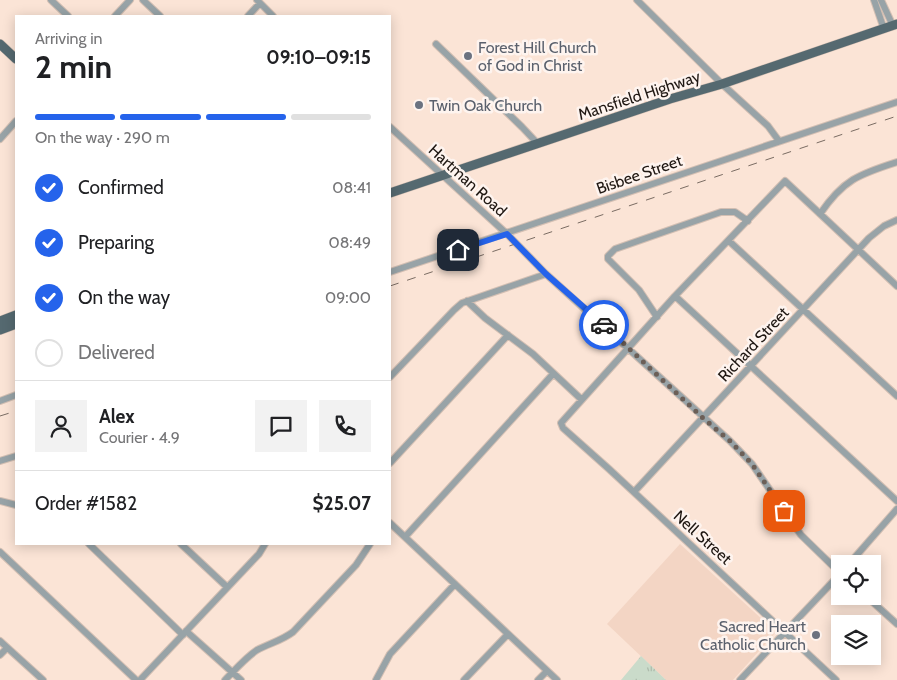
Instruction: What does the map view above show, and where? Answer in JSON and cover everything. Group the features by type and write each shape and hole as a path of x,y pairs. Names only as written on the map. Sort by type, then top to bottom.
{"main road":[{"name":"Mansfield Highway","path":"391,193 895,25"},
{"path":"0,44 15,58"},
{"path":"0,320 15,315"},
{"path":"0,330 15,324"}],"street":[{"path":"51,0 67,15"},
{"path":"116,15 130,0"},
{"path":"143,0 159,15"},
{"path":"637,0 722,84 768,126 779,140"},
{"path":"874,0 884,29"},
{"path":"881,0 895,25"},
{"path":"249,15 258,2 272,15"},
{"path":"436,44 538,144"},
{"name":"Bisbee Street","path":"391,272 897,102"},
{"path":"0,139 15,122"},
{"name":"Hartman Road","path":"391,129 507,234 546,274 730,441 752,464 801,535 831,564"},
{"path":"820,214 838,191 850,181 870,170 897,162"},
{"path":"466,301 485,318 533,354 581,399 785,181 897,286"},
{"path":"657,317 639,290 608,259 608,256 615,249 721,212 735,212 748,221"},
{"name":"Richard Street","path":"634,492 858,249 878,230 897,220"},
{"path":"729,241 897,396"},
{"path":"391,376 454,310 466,301 546,274"},
{"path":"676,296 897,501"},
{"path":"391,462 508,335"},
{"path":"405,536 553,374"},
{"path":"0,401 15,395"},
{"name":"Nell Street","path":"581,399 561,423 563,428 835,680"},
{"path":"0,461 15,456"},
{"path":"0,501 15,505"},
{"path":"857,555 897,509"},
{"path":"391,524 557,680"},
{"path":"90,545 184,633 241,680"},
{"path":"182,545 227,587"},
{"path":"140,680 259,554 265,545"},
{"path":"225,680 258,650 283,640 293,632 356,565 369,545"},
{"path":"0,552 136,680"},
{"path":"740,680 831,583"},
{"path":"376,680 390,654 455,584"},
{"path":"876,605 897,624"},
{"path":"464,680 508,634"},
{"path":"0,641 42,680"},
{"path":"0,655 7,648"},
{"path":"538,680 547,671"}],"shaded area":[{"path":"680,544 776,632 733,680 666,680 607,624"}],"green space":[{"path":"641,656 666,680 621,680"}],"railway":[{"path":"391,286 897,116"},
{"path":"0,416 15,411"}],"way so far":[{"path":"604,325 730,441 752,464 784,511"}],"place":[{"name":"Forest Hill Church of God in Christ","path":"468,56"},
{"name":"Twin Oak Church","path":"419,105"},
{"name":"Sacred Heart Catholic Church","path":"816,635"}],"route":[{"path":"458,250 507,234 546,274 604,325"}]}
